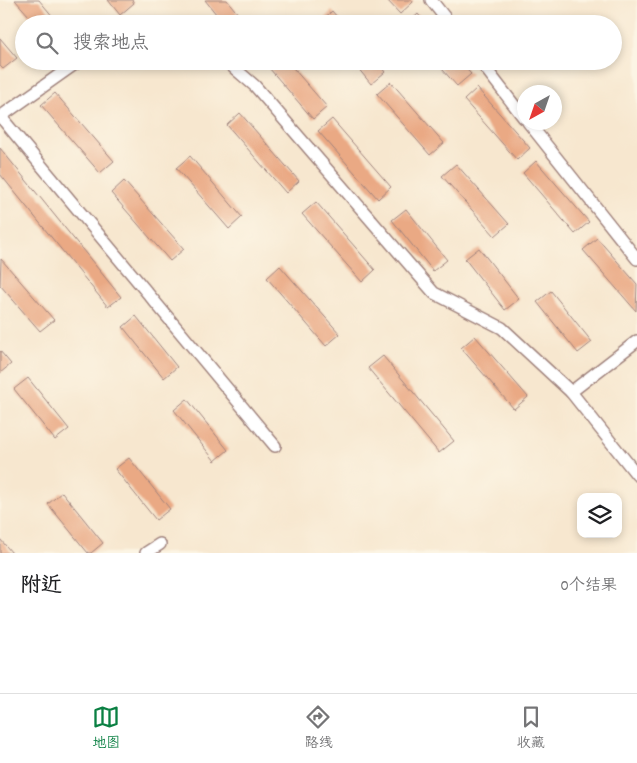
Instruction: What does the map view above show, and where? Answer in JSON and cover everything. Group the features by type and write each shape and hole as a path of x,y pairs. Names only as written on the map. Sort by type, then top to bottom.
{"street":[{"path":"431,0 443,15"},
{"path":"66,70 0,116 275,446"},
{"path":"236,70 255,86 434,293 502,328 571,392 637,475"},
{"path":"487,70 517,109"},
{"path":"534,130 637,259"},
{"path":"571,392 637,342"},
{"path":"146,553 160,544"}],"building":[{"path":"15,0 39,0 52,15 28,15"},
{"path":"108,0 132,0 134,3 120,15"},
{"path":"205,0 227,0 239,15 217,15"},
{"path":"387,0 412,0 413,2 400,14"},
{"path":"0,38 15,56 15,60 3,69 0,66"},
{"path":"271,70 295,70 327,107 313,119"},
{"path":"359,70 383,70 385,72 371,84"},
{"path":"443,70 467,70 471,74 457,86"},
{"path":"391,82 444,143 430,155 377,94"},
{"path":"477,88 530,148 517,160 464,100"},
{"path":"55,93 114,161 100,173 41,105"},
{"path":"240,113 299,181 286,193 227,125"},
{"path":"332,119 391,187 378,199 318,131"},
{"path":"0,148 121,297 108,307 0,174"},
{"path":"190,156 242,217 229,229 176,168"},
{"path":"536,161 589,222 575,234 523,173"},
{"path":"456,164 509,224 495,236 442,176"},
{"path":"124,181 184,249 170,261 111,193"},
{"path":"316,202 375,270 362,282 302,214"},
{"path":"406,209 447,260 433,271 392,220"},
{"path":"597,238 637,284 636,311 583,250"},
{"path":"479,248 519,299 505,310 465,259"},
{"path":"1,259 54,320 40,331 0,285"},
{"path":"280,266 340,334 326,346 267,278"},
{"path":"551,291 592,342 578,353 537,302"},
{"path":"136,316 177,367 164,378 123,327"},
{"path":"475,336 528,397 514,409 461,348"},
{"path":"0,351 11,364 0,373"},
{"path":"383,356 454,441 439,453 368,368"},
{"path":"28,378 69,429 55,440 14,389"},
{"path":"187,399 228,450 215,461 174,410"},
{"path":"129,458 170,509 156,520 115,469"},
{"path":"62,492 103,543 91,553 88,553 48,504"},
{"path":"0,539 12,553 0,553"}]}
